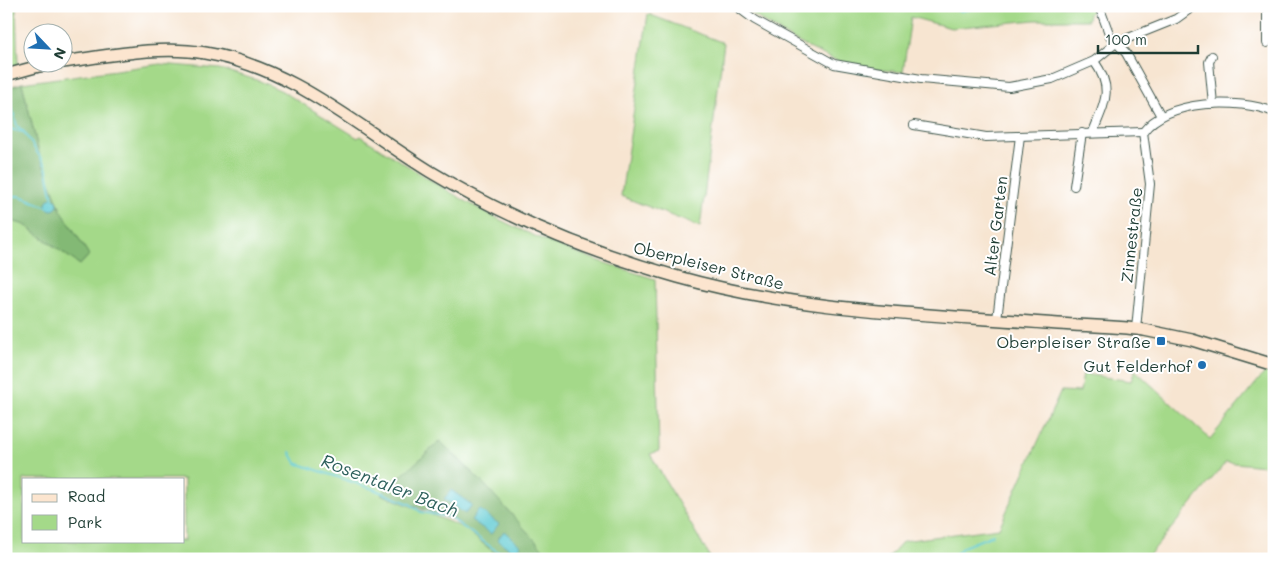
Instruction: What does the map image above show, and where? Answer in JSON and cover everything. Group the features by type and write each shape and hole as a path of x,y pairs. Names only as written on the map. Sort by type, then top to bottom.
{"main road":[{"name":"Oberpleiser Straße","path":"72,61 166,51 203,52 240,61 281,76 434,173 507,212 610,256 695,282 805,304 890,313 1136,329 1192,340 1274,364"},
{"name":"Oberpleiser Straße","path":"6,75 22,71"}],"street":[{"path":"736,6 755,20 834,64 921,79 1009,87 1052,80 1094,61 1116,43 1176,19 1194,6"},
{"path":"1100,6 1110,36 1126,53 1161,116"},
{"path":"1267,6 1267,43"},
{"path":"1212,56 1209,62 1213,104"},
{"path":"1093,132 1107,92 1106,80 1094,61"},
{"path":"914,126 986,137 1093,132 1143,132 1151,122 1161,116 1213,104 1241,104 1274,112"},
{"name":"Zinnestraße","path":"1136,329 1150,184 1143,132"},
{"path":"1074,186 1082,133"},
{"name":"Alter Garten","path":"997,319 1020,136"}],"green space":[{"path":"6,6 16,6 18,65 6,69"},
{"path":"742,6 1095,7 1089,14 1088,20 1035,20 951,28 911,17 903,72 857,67 830,58 781,33"},
{"path":"648,14 724,43 700,227 621,196"},
{"path":"160,64 220,69 260,81 282,91 358,138 360,136 438,185 498,219 569,250 655,279 659,451 650,454 711,559 552,559 457,457 381,494 464,528 502,559 6,559 6,219 25,225 80,265 89,255 61,210 40,157 22,83"},
{"path":"22,83 40,157 61,210 89,255 80,265 25,225 6,219 6,88"},
{"path":"1135,370 1210,439 1266,371 1274,373 1274,467 1226,462 1146,559 887,559 903,541 999,528 1061,391 1080,392 1083,374 1131,381"},
{"path":"440,441 484,484 552,559 535,559 531,555 527,559 502,559 456,521 381,494"}],"water":[{"path":"50,198 54,198 58,204 54,210 50,210 46,206 46,202"},
{"path":"451,490 472,505 465,514 444,499"},
{"path":"479,509 499,524 491,534 471,520"},
{"path":"504,531 521,546 514,552 497,540"}],"waterway":[{"path":"945,6 960,11 986,6"},
{"path":"835,68 867,73"},
{"path":"10,100 17,126 24,132 46,166 53,199"},
{"path":"6,128 23,132"},
{"path":"6,196 20,196 47,207"},
{"name":"Rosentaler Bach","path":"290,452 296,463 373,489 410,504 421,512 449,517 508,559"},
{"path":"951,559 963,547 993,535"}],"place":[{"name":"Oberpleiser Straße","path":"1161,341"},
{"name":"Gut Felderhof","path":"1202,365"}]}
